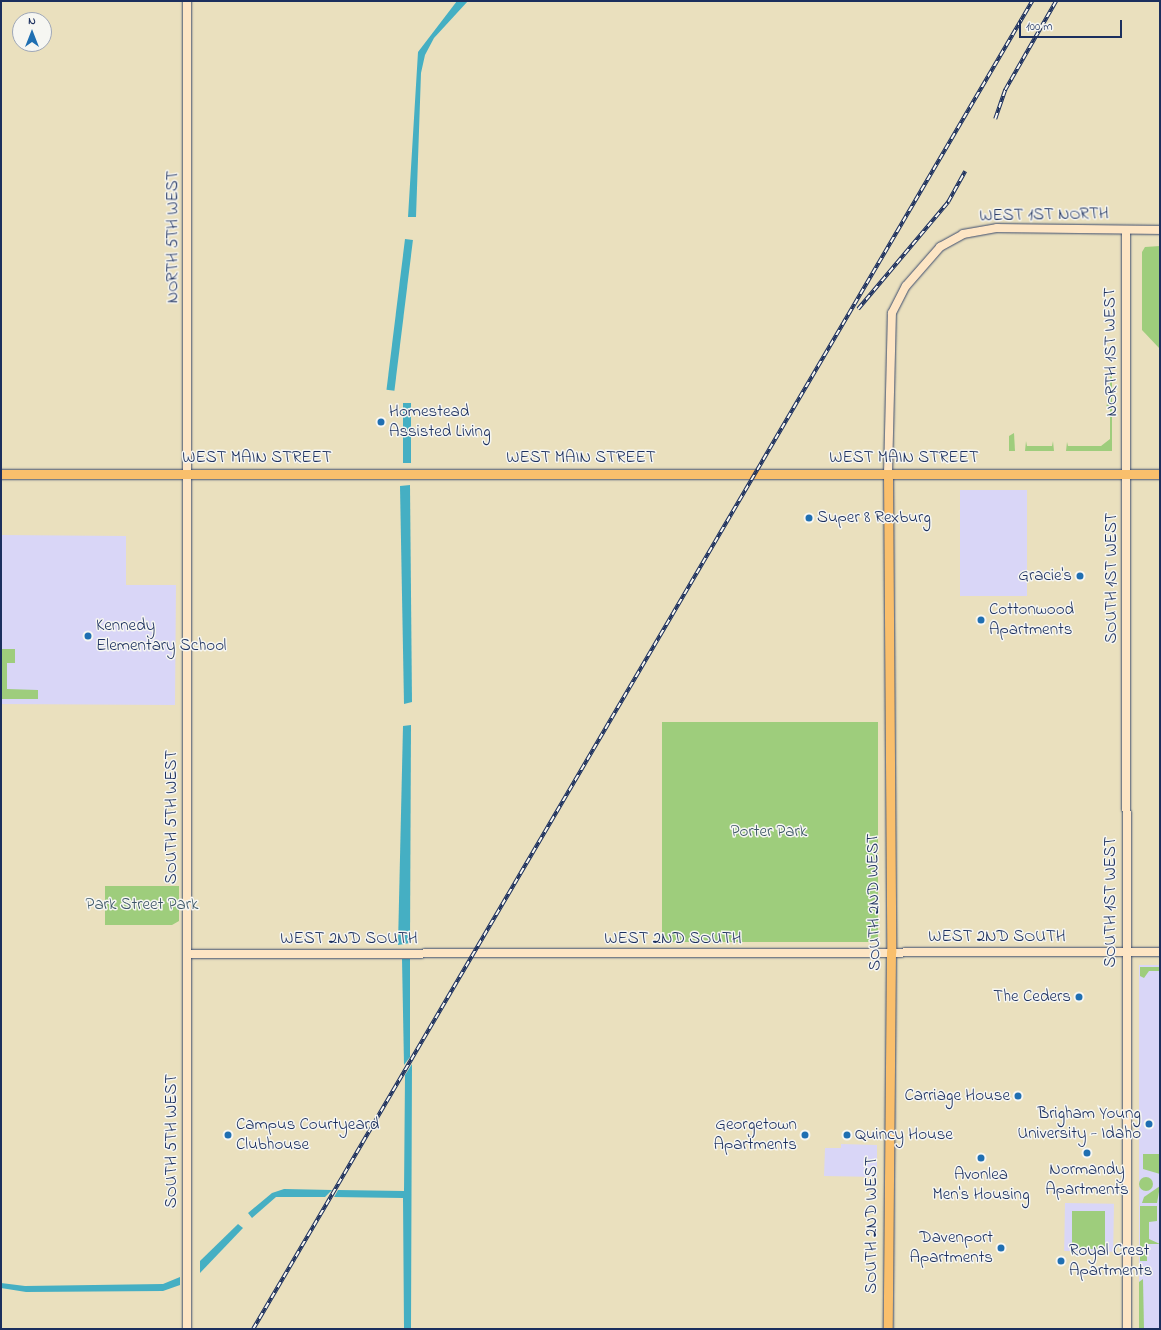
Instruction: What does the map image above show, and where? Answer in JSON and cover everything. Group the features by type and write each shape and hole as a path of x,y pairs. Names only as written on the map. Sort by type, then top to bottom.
{"main road":[{"name":"WEST MAIN STREET","path":"1,474 1160,474"},
{"name":"SOUTH 2ND WEST","path":"888,474 891,952 888,1329"}],"street":[{"name":"NORTH 5TH WEST","path":"187,1 188,474"},
{"name":"WEST 1ST NORTH","path":"888,474 890,335 895,304 906,286 940,247 963,234 1019,228 1160,230"},
{"name":"NORTH 1ST WEST","path":"1126,230 1127,474"},
{"name":"SOUTH 5TH WEST","path":"187,1329 188,474"},
{"name":"SOUTH 1ST WEST","path":"1127,474 1127,1329"},
{"name":"WEST 2ND SOUTH","path":"187,954 1160,952"}],"shaded area":[{"path":"960,490 1027,490 1027,596 960,596"},
{"name":"Kennedy Elementary School","path":"1,535 126,536 126,585 176,585 175,705 1,704"},
{"name":"Brigham Young University - Idaho","path":"1139,965 1160,965 1160,1329 1139,1329"},
{"path":"841,1144 877,1145 877,1177 824,1176 825,1148 841,1148"},
{"path":"1065,1203 1114,1204 1113,1252 1064,1251"}],"green space":[{"path":"1160,246 1160,349 1142,330 1142,252 1145,247"},
{"path":"1112,374 1112,451 1066,451 1067,442 1068,446 1101,446 1110,439 1110,408 1106,405 1110,404 1110,376 1105,375"},
{"path":"1014,433 1015,451 1009,451 1009,436"},
{"path":"1026,441 1027,446 1052,446 1053,441 1054,451 1025,451"},
{"path":"1,649 15,649 15,663 7,663 7,689 38,690 38,699 1,699"},
{"name":"Porter Park","path":"662,722 878,722 878,942 662,942"},
{"name":"Park Street Park","path":"105,886 179,886 179,921 172,925 105,925"},
{"path":"1140,967 1160,967 1160,971 1149,971 1144,978 1140,976"},
{"path":"1143,1154 1160,1154 1160,1174 1143,1169"},
{"path":"1146,1177 1151,1179 1153,1184 1151,1189 1146,1191 1141,1189 1139,1184 1141,1179"},
{"path":"1160,1186 1157,1203 1142,1203 1144,1197"},
{"path":"1140,1206 1157,1206 1157,1221 1149,1222 1149,1239 1160,1244 1147,1244 1147,1261 1140,1261"},
{"path":"1072,1211 1105,1211 1105,1249 1072,1249"},
{"path":"1143,1279 1144,1329 1139,1329 1139,1282"}],"water":[{"path":"457,1 468,1 434,38 425,55 421,73 416,217 408,217 418,52"},
{"path":"405,239 413,240 394,391 386,390"},
{"path":"403,403 411,403 411,463 403,463"},
{"path":"410,485 412,702 404,704 400,486"},
{"path":"411,725 410,943 398,945 403,726"},
{"path":"402,959 410,959 410,1057 404,1065"},
{"path":"412,1064 411,1329 404,1329 403,1198 334,1197 338,1190 404,1191 405,1075"},
{"path":"284,1189 332,1190 325,1197 276,1197 252,1218 248,1213 272,1193"},
{"path":"238,1224 243,1228 200,1273 200,1261"},
{"path":"180,1277 180,1285 163,1291 26,1292 1,1288 1,1283 25,1286 163,1284"}],"railway":[{"path":"253,1329 1032,1"},
{"path":"995,119 1005,90 1056,1"},
{"path":"858,309 948,202 965,171"}],"place":[{"name":"Homestead Assisted Living","path":"381,422"},
{"name":"Super 8 Rexburg","path":"809,518"},
{"name":"Gracie's","path":"1080,576"},
{"name":"Cottonwood Apartments","path":"981,620"},
{"name":"Kennedy Elementary School","path":"88,636"},
{"name":"The Ceders","path":"1079,997"},
{"name":"Carriage House","path":"1018,1096"},
{"name":"Brigham Young University - Idaho","path":"1149,1124"},
{"name":"Campus Courtyeard Clubhouse","path":"228,1135"},
{"name":"Georgetown Apartments","path":"805,1135"},
{"name":"Quincy House","path":"847,1135"},
{"name":"Normandy Apartments","path":"1087,1153"},
{"name":"Avonlea Men's Housing","path":"981,1158"},
{"name":"Davenport Apartments","path":"1001,1248"},
{"name":"Royal Crest Apartments","path":"1061,1261"}]}
